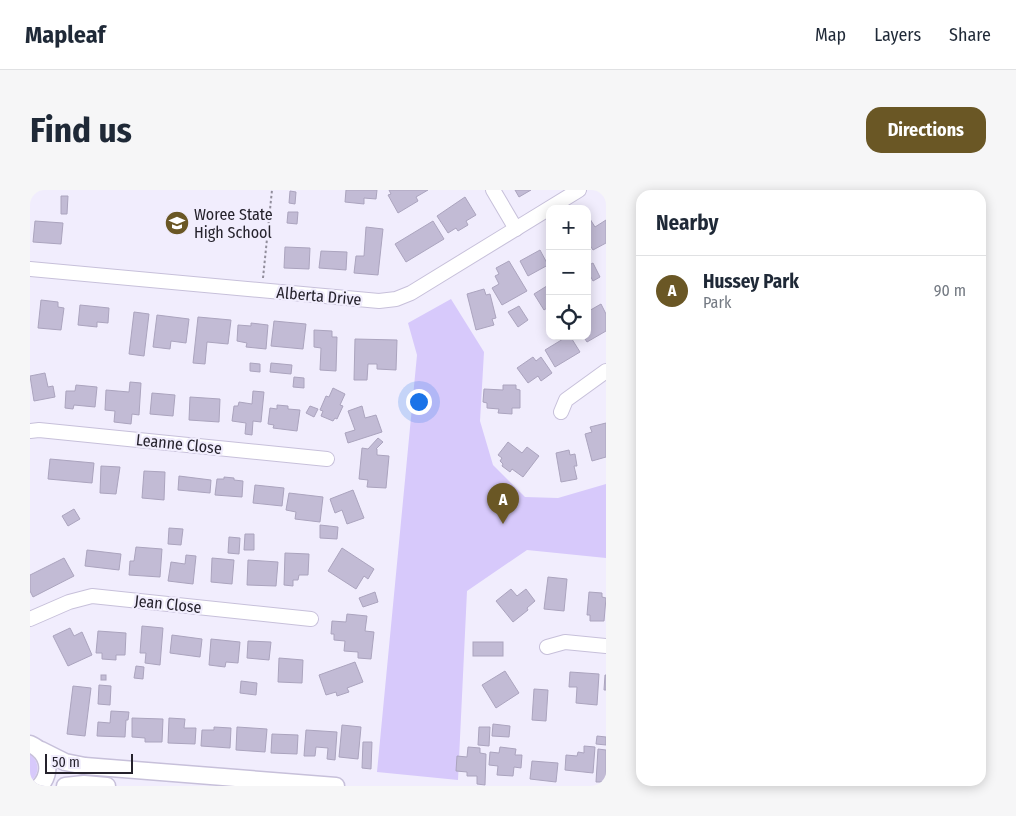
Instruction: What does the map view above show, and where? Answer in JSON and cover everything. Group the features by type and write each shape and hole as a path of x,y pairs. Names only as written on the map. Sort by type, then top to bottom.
{"street":[{"path":"493,190 516,229"},
{"name":"Alberta Drive","path":"30,269 365,301 396,299 411,293 579,190"},
{"path":"561,412 566,400 606,371"},
{"name":"Leanne Close","path":"30,431 39,430 328,458"},
{"name":"Jean Close","path":"30,620 69,602 92,596 311,619"},
{"path":"547,647 565,642 606,646"},
{"path":"35,747 46,760 48,767 46,778 40,786"},
{"path":"35,747 65,762 84,766 336,786"},
{"path":"65,786 84,784 107,786"}],"path":[{"path":"262,291 272,190"}],"shaded area":[{"path":"451,299 484,352 480,421 493,465 525,497 558,498 606,484 606,558 527,550 467,591 458,780 377,772 417,355 408,323"},
{"path":"30,754 36,761 38,768 36,775 30,782"}],"building":[{"path":"346,190 377,190 376,199 364,198 364,204 345,202"},
{"path":"389,190 428,190 416,197 418,201 398,213 388,195 391,194"},
{"path":"515,190 531,190 519,197"},
{"path":"290,191 296,192 295,204 289,203"},
{"path":"61,196 68,196 67,214 61,214"},
{"path":"465,197 476,215 466,221 468,225 458,231 456,228 448,233 437,216"},
{"path":"288,212 298,212 297,224 287,223"},
{"path":"606,220 606,243 593,250 591,247 591,221 595,227"},
{"path":"35,221 63,223 61,244 33,242"},
{"path":"433,221 444,239 406,262 395,244"},
{"path":"366,227 383,229 378,275 354,273 356,256 364,256"},
{"path":"285,247 310,248 309,269 284,268"},
{"path":"540,250 546,261 546,266 528,276 520,261"},
{"path":"321,251 347,252 346,270 319,268"},
{"path":"509,261 527,291 502,305 492,288 499,284 495,276 499,274 496,268"},
{"path":"593,263 600,277 593,281 591,277 591,264"},
{"path":"546,286 546,309 544,310 534,294"},
{"path":"484,289 486,295 490,294 496,318 492,319 494,325 476,330 467,294"},
{"path":"41,300 58,302 58,307 64,308 61,330 38,328"},
{"path":"601,304 606,314 606,331 591,340 591,310"},
{"path":"80,305 109,308 108,323 97,322 97,327 78,325"},
{"path":"519,306 528,320 518,327 508,312"},
{"path":"134,312 149,314 144,356 129,354"},
{"path":"157,315 189,319 186,343 171,341 170,349 153,347"},
{"path":"198,317 231,320 228,344 207,342 205,364 193,363"},
{"path":"274,321 306,324 303,349 271,346"},
{"path":"251,323 268,325 266,349 246,347 247,343 237,341 238,325 251,326"},
{"path":"314,330 332,331 332,337 337,337 336,371 320,370 321,348 314,347"},
{"path":"355,339 397,340 396,370 377,369 377,364 368,364 367,380 354,380"},
{"path":"561,340 572,340 580,352 555,367 545,350"},
{"path":"533,357 536,361 541,357 552,373 541,381 538,376 528,383 517,368"},
{"path":"250,363 260,364 260,372 250,371"},
{"path":"271,363 292,365 291,374 270,372"},
{"path":"45,373 48,387 53,386 55,397 34,401 30,376"},
{"path":"294,377 304,378 304,388 293,387"},
{"path":"130,382 141,383 139,415 132,414 131,424 114,422 115,411 105,410 106,390 129,392"},
{"path":"76,385 97,387 95,407 74,405 73,409 65,408 66,391 75,391"},
{"path":"503,385 516,385 516,389 520,390 520,408 512,408 512,414 498,413 499,409 487,408 487,403 483,402 484,389 503,390"},
{"path":"333,388 345,394 340,405 343,406 337,419 335,418 333,421 321,416 323,411 320,410 326,396 329,397"},
{"path":"253,391 264,392 261,422 253,421 252,435 245,434 246,423 232,421 234,406 238,406 239,402 252,404"},
{"path":"152,393 175,395 173,416 150,414"},
{"path":"190,397 220,399 219,422 189,420"},
{"path":"277,405 288,406 288,409 300,410 297,431 273,428 274,425 268,424 270,408 277,409"},
{"path":"310,406 318,409 314,417 306,413"},
{"path":"362,406 365,418 376,415 382,432 348,443 345,433 355,430 348,411"},
{"path":"606,423 606,457 592,461 585,434 592,432 590,427"},
{"path":"378,438 383,442 376,449 377,455 389,456 386,488 367,487 368,480 359,479 362,448 368,449"},
{"path":"508,442 522,453 527,447 539,456 523,477 512,469 510,472 502,466 503,464 500,461 502,458 498,455"},
{"path":"569,450 570,455 575,454 577,466 574,466 577,479 561,482 556,453"},
{"path":"50,459 94,463 92,483 48,479"},
{"path":"101,466 120,467 116,494 100,493"},
{"path":"144,471 165,472 164,500 142,498"},
{"path":"179,476 211,480 210,493 178,490"},
{"path":"224,477 243,481 242,497 215,495 217,479 224,479"},
{"path":"255,485 284,488 282,506 253,503"},
{"path":"353,490 364,518 347,524 342,510 335,513 330,499"},
{"path":"289,493 323,497 320,522 295,519 296,512 286,510"},
{"path":"74,509 80,519 68,526 62,516"},
{"path":"320,525 338,527 337,539 320,538"},
{"path":"169,528 183,529 181,545 168,544"},
{"path":"245,534 254,534 254,550 244,550"},
{"path":"229,537 240,538 239,554 228,553"},
{"path":"136,547 162,549 160,577 129,575 130,561 134,561"},
{"path":"342,548 374,569 368,579 364,576 356,589 328,571"},
{"path":"87,550 121,554 119,570 85,566"},
{"path":"285,553 309,554 308,575 299,575 298,580 293,580 293,586 284,585"},
{"path":"186,555 196,556 193,584 168,581 171,562 185,564"},
{"path":"64,558 74,576 33,597 30,591 30,575"},
{"path":"212,558 234,560 232,584 211,582"},
{"path":"248,560 278,562 276,586 247,585"},
{"path":"548,577 567,579 564,611 544,609"},
{"path":"511,589 517,596 526,589 535,601 527,608 528,610 513,622 496,601"},
{"path":"375,592 378,602 363,607 359,598"},
{"path":"589,592 602,593 602,597 606,598 604,621 590,621 590,615 587,615"},
{"path":"347,614 367,616 365,631 374,632 371,659 358,658 358,652 344,651 345,641 334,640 334,634 331,634 332,621 346,622"},
{"path":"142,626 163,628 160,665 145,663 146,653 140,653"},
{"path":"70,628 74,636 82,632 92,655 68,666 53,636"},
{"path":"98,631 126,633 125,655 116,655 116,660 102,659 102,653 96,653"},
{"path":"172,635 202,639 200,657 170,653"},
{"path":"211,639 240,642 238,663 226,662 225,667 209,665"},
{"path":"248,641 271,642 269,660 247,658"},
{"path":"473,642 503,642 503,656 473,656"},
{"path":"279,658 303,660 302,683 278,682"},
{"path":"355,662 363,682 347,688 349,692 337,696 336,692 326,695 319,675"},
{"path":"136,666 144,667 143,679 134,678"},
{"path":"505,671 519,693 496,708 482,685"},
{"path":"570,672 599,674 597,705 576,703 577,687 569,687"},
{"path":"101,675 106,675 106,680 101,680"},
{"path":"605,675 606,690 604,690"},
{"path":"241,681 257,683 256,695 240,693"},
{"path":"99,685 111,686 110,705 98,704"},
{"path":"73,686 91,688 85,736 67,734"},
{"path":"534,689 548,690 546,721 532,720"},
{"path":"111,711 129,712 128,720 126,720 125,737 97,736 98,722 110,723"},
{"path":"132,718 163,719 162,742 145,742 145,738 132,737"},
{"path":"169,718 185,719 184,728 196,728 195,744 168,743"},
{"path":"493,724 510,726 509,737 492,736"},
{"path":"342,725 361,727 358,759 339,757"},
{"path":"214,727 231,728 230,748 201,746 202,730 214,730"},
{"path":"237,727 267,729 265,752 236,750"},
{"path":"479,727 490,727 489,746 478,745"},
{"path":"306,730 337,732 335,760 327,759 328,748 316,747 315,756 304,756"},
{"path":"272,734 298,735 297,754 271,753"},
{"path":"597,736 606,737 606,745 596,744"},
{"path":"363,742 372,742 371,769 362,768"},
{"path":"584,746 595,747 593,773 565,770 566,755 577,756 578,752 584,753"},
{"path":"468,747 480,748 480,753 486,754 485,785 477,784 477,776 467,776 467,772 456,771 457,756 467,757"},
{"path":"500,747 516,749 515,755 522,755 521,768 514,767 513,776 497,775 498,766 489,765 490,752 499,753"},
{"path":"598,749 606,750 606,784 596,782"},
{"path":"532,761 558,763 556,782 530,779"}],"place":[{"name":"Woree State High School","path":"177,223"},
{"name":"Hussey Park","path":"503,524"}]}
